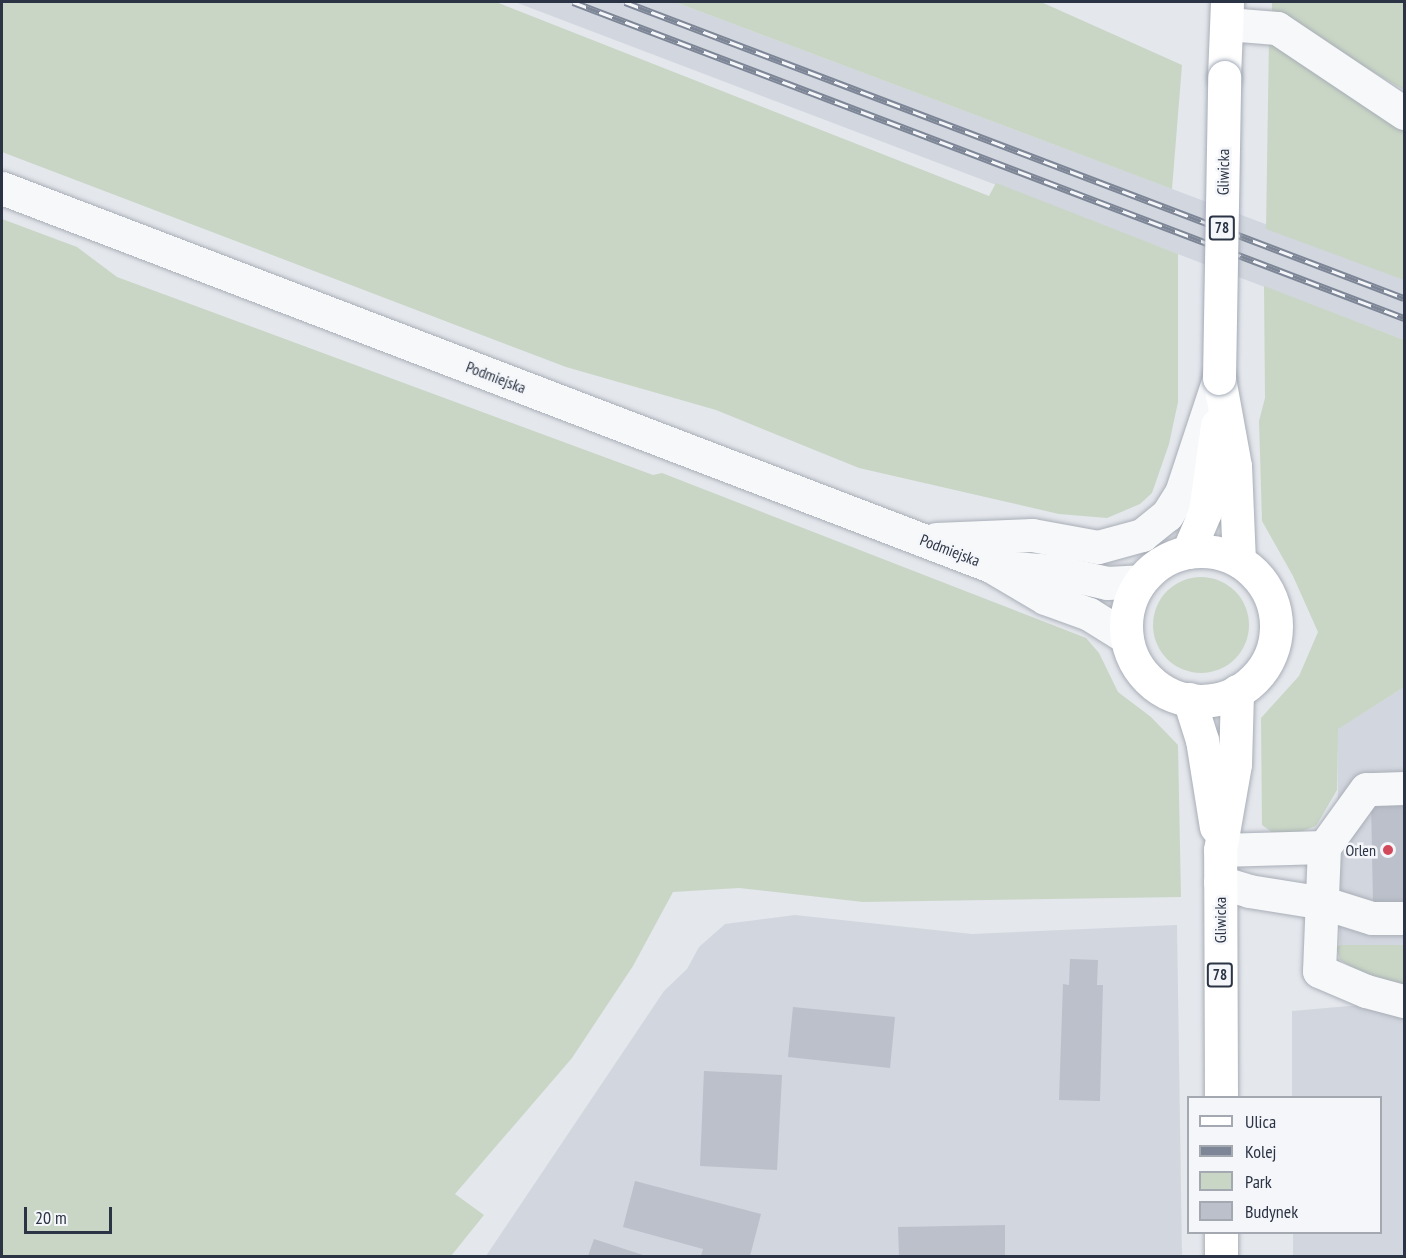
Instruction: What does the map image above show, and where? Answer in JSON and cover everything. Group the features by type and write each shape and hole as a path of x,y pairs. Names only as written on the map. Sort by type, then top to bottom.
{"main road":[{"name":"Gliwicka","path":"1188,552 1210,490 1220,378 1227,13"},
{"name":"Gliwicka","path":"1220,378 1235,466 1239,561"},
{"path":"1188,552 1214,552 1239,561 1267,591 1276,632 1264,666 1237,691 1214,699 1189,699 1167,692 1147,678 1134,660 1126,637 1128,608 1140,581 1156,565 1188,552"},
{"name":"Gliwicka","path":"1220,850 1235,764 1237,691"},
{"name":"Gliwicka","path":"1189,699 1202,740 1220,850 1221,1096"},
{"path":"1221,1234 1221,1257"}],"street":[{"path":"1227,13 1278,28 1404,113"},
{"name":"Podmiejska","path":"2,188 991,566 1045,598 1089,614 1126,637"},
{"path":"922,540 1032,535 1098,547 1142,535 1167,515 1180,493 1220,378"},
{"name":"Podmiejska","path":"991,566 1054,571 1107,583 1140,581"},
{"path":"1404,788 1366,789 1324,847 1324,903 1319,971 1366,991 1404,1001"},
{"path":"1220,850 1324,847"},
{"path":"1220,882 1249,891 1324,903 1372,918 1404,918"}],"shaded area":[{"path":"515,2 675,2 1404,276 1404,340"},
{"path":"1404,687 1404,945 1340,945 1337,729"},
{"path":"795,915 972,934 1177,925 1182,1256 486,1256 664,991 687,969 699,947 725,924"},
{"path":"1361,1005 1404,1016 1404,1256 1293,1256 1293,1234 1382,1234 1382,1096 1292,1096 1292,1011"}],"green space":[{"path":"2,2 496,2 989,196 996,183 1178,254 1178,402 1169,444 1152,493 1140,504 1107,518 1059,514 859,468 716,410 566,367 2,152"},
{"path":"675,2 1041,2 1182,65 1172,189"},
{"path":"1272,2 1404,2 1404,90 1272,13"},
{"path":"1269,38 1404,122 1404,280 1266,229"},
{"path":"2,219 77,247 117,277 653,475 662,473 1086,638 1099,653 1118,692 1151,717 1178,745 1181,897 863,902 739,888 673,892 633,966 572,1058 455,1194 484,1215 451,1256 2,1256"},
{"path":"1264,286 1404,340 1404,687 1338,729 1337,790 1316,826 1281,839 1262,825 1261,718 1299,676 1318,632 1293,576 1262,521 1259,421 1265,398"},
{"path":"1201,577 1219,580 1235,591 1246,607 1249,625 1246,643 1235,659 1219,670 1201,673 1183,670 1167,659 1156,643 1153,625 1156,607 1167,591 1183,580"},
{"path":"1340,945 1404,945 1404,988 1377,982 1340,960 1336,947"}],"building":[{"path":"1404,801 1404,902 1373,902 1371,802"},
{"path":"1070,959 1098,960 1097,985 1103,985 1100,1101 1059,1100 1063,984 1069,985"},
{"path":"793,1007 895,1017 890,1068 788,1057"},
{"path":"704,1071 782,1075 777,1170 700,1166"},
{"path":"635,1181 761,1214 750,1256 701,1256 703,1249 623,1227"},
{"path":"1005,1225 1005,1256 899,1256 898,1227"},
{"path":"594,1239 646,1256 588,1256"}],"railway":[{"path":"573,2 1404,318"},
{"path":"625,2 1404,298"}],"place":[{"name":"Orlen","path":"1388,850"}]}
